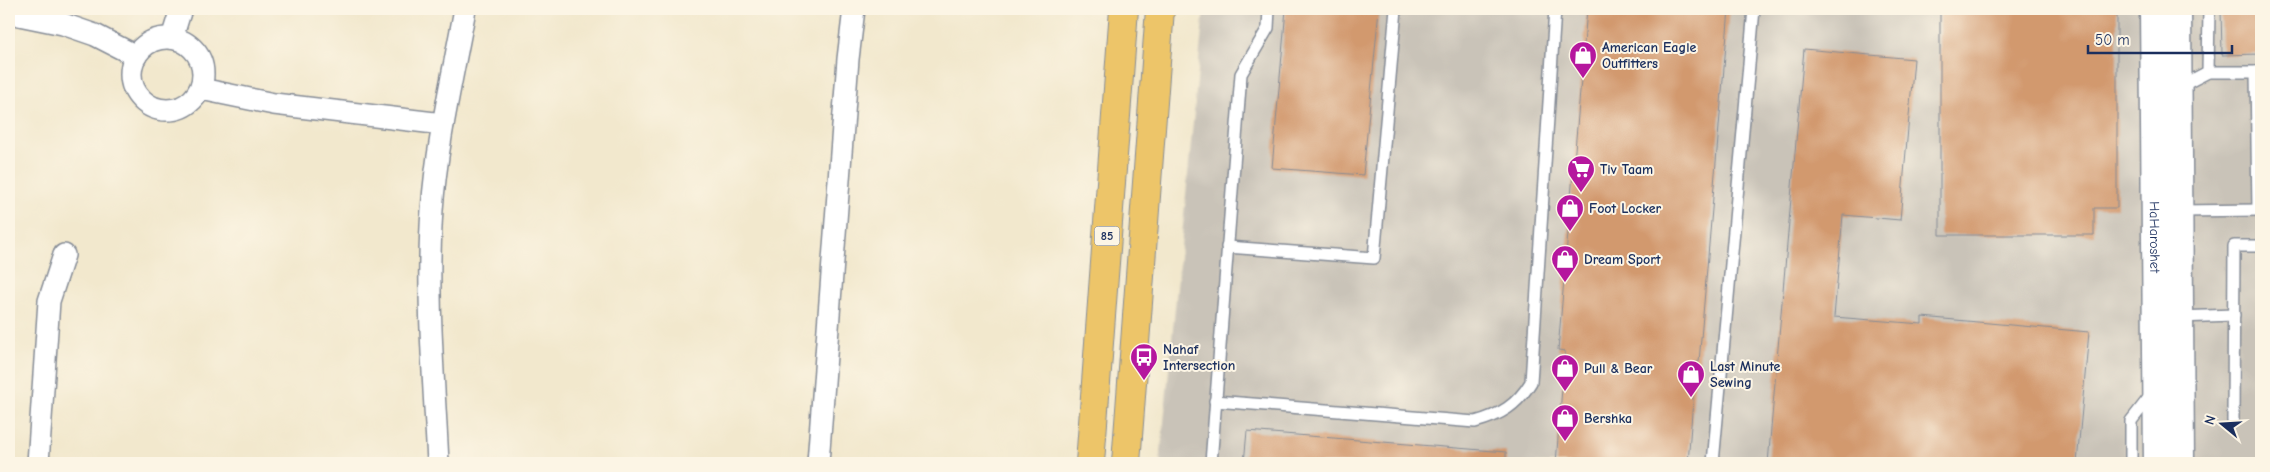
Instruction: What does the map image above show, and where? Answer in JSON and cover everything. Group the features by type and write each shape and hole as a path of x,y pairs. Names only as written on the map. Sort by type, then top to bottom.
{"highway":[{"name":"85","path":"1090,463 1124,9"},
{"path":"1126,463 1160,9"},
{"path":"1078,463 1094,415"}],"street":[{"path":"172,38 181,9"},
{"path":"438,463 430,309 432,202 443,124 465,9"},
{"path":"818,463 848,59 854,9"},
{"name":"HaHaroshet","path":"2153,9 2168,324 2181,463"},
{"name":"HaHaroshet","path":"2157,463 2156,388 2168,324 2180,211 2178,9"},
{"path":"9,13 63,24 95,35 136,56"},
{"path":"172,38 190,45 198,54 203,65 204,77 201,89 195,99 186,106 168,111 151,108 141,101 134,91 131,79 132,67 136,56 144,46 154,40 172,38"},
{"path":"201,89 274,104 443,124"},
{"path":"38,463 49,301 64,255"}],"lane":[{"path":"1210,463 1241,74 1268,28 1269,9"},
{"path":"1227,247 1374,258 1396,9"},
{"path":"1215,401 1475,422 1494,417 1511,407 1522,396 1531,382 1555,9"},
{"path":"1713,463 1754,9"},
{"path":"2208,9 2208,72"},
{"path":"2179,87 2208,72 2259,72 2259,210 2180,211"},
{"path":"2233,421 2234,246 2261,246"},
{"path":"2168,324 2234,315"},
{"path":"2131,463 2131,421 2156,388"}],"shaded area":[{"path":"1204,9 2261,9 2261,463 1160,463"}],"building":[{"path":"1286,9 1379,9 1363,175 1272,168"},
{"path":"1587,9 1729,9 1699,362 1696,362 1688,463 1556,463 1565,351 1558,350"},
{"path":"1940,9 2117,9 2117,208 2094,208 2094,235 1940,235"},
{"path":"2221,9 2261,9 2261,54 2222,55"},
{"path":"1804,49 1914,59 1900,220 1843,215 1834,317 1922,324 1922,317 2089,332 2077,463 1768,463"},
{"path":"1247,431 1506,452 1506,463 1244,463"}],"place":[{"name":"American Eagle Outfitters","path":"1583,79"},
{"name":"Tiv Taam","path":"1581,193"},
{"name":"Foot Locker","path":"1570,232"},
{"name":"Dream Sport","path":"1565,283"},
{"name":"Nahaf Intersection","path":"1144,381"},
{"name":"Pull & Bear","path":"1565,392"},
{"name":"Last Minute Sewing","path":"1691,398"},
{"name":"Bershka","path":"1565,442"}]}
